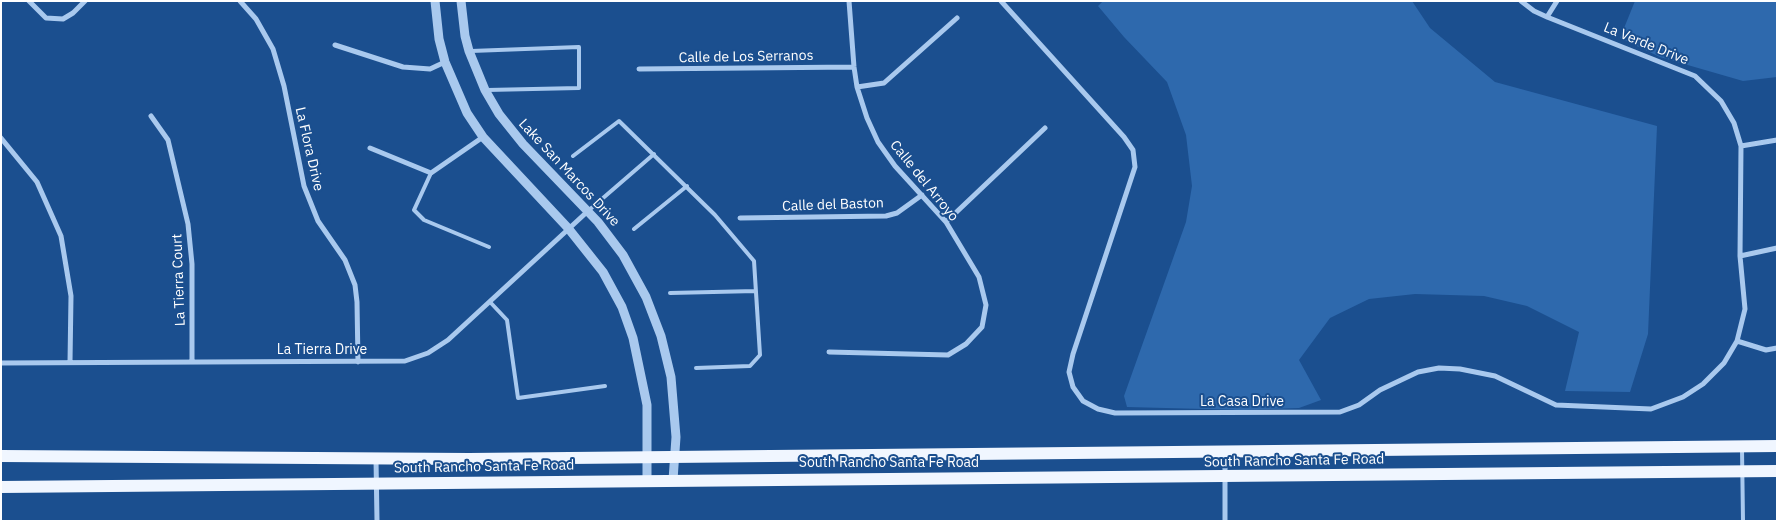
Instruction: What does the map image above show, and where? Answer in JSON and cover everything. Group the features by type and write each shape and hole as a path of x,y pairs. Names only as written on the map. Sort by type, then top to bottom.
{"main road":[{"name":"South Rancho Santa Fe Road","path":"1,456 376,459 1224,453 1777,446"},
{"name":"South Rancho Santa Fe Road","path":"1,487 1777,471"}],"street":[{"path":"30,1 46,18 63,19 73,14 86,1"},
{"name":"La Flora Drive","path":"240,1 256,19 273,49 284,86 304,186 318,220 345,260 355,285 358,302 358,362"},
{"path":"435,1 439,39 445,62 456,91 483,137 568,228 603,272 622,307 633,338 648,405 647,480"},
{"name":"Lake San Marcos Drive","path":"461,1 464,36 468,51 485,90 508,127 588,211 606,232 633,270 656,322 671,377 676,438 673,480"},
{"name":"Calle del Arroyo","path":"829,352 948,355 966,344 982,327 986,305 979,277 946,222 895,166 878,142 867,118 857,87 849,1"},
{"name":"La Casa Drive","path":"1001,1 1124,137 1133,150 1135,167 1072,354 1069,372 1073,388 1083,401 1098,409 1114,413 1340,412 1359,404 1380,390 1418,372 1439,368 1460,369 1495,376 1556,405 1650,410 1683,397 1703,384 1724,363 1737,341 1745,309 1740,256"},
{"name":"La Verde Drive","path":"1521,1 1534,11 1547,17 1695,76 1722,101 1734,123 1741,146 1740,256"},
{"path":"1547,17 1557,1"},
{"path":"857,87 884,83 957,18"},
{"path":"335,45 403,67 430,69 445,62"},
{"name":"Calle de Los Serranos","path":"639,69 854,67"},
{"name":"La Tierra Court","path":"152,116 168,140 188,224 192,264 192,362"},
{"path":"946,222 1046,128"},
{"path":"370,148 431,173 483,137"},
{"path":"1,138 36,182 61,236 71,296 70,362"},
{"path":"1741,146 1777,140"},
{"name":"Calle del Baston","path":"740,218 886,216 897,213 922,195"},
{"name":"La Tierra Drive","path":"1,363 404,361 428,354 448,340 588,211"},
{"path":"1740,256 1777,248"},
{"path":"1737,341 1766,350 1777,348"},
{"path":"1224,453 1225,521"},
{"path":"376,459 377,521"}],"lane":[{"path":"468,51 579,47 579,88 485,90"},
{"path":"573,156 619,121 687,186 754,262 760,355 750,366 696,368"},
{"path":"588,211 654,154"},
{"path":"431,173 414,210 424,220 489,247"},
{"path":"634,229 687,186"},
{"path":"670,293 756,291"},
{"path":"490,302 507,320 518,398 605,386"},
{"path":"1742,447 1743,521"}],"shaded area":[{"path":"1103,1 1412,1 1430,28 1495,82 1657,126 1648,334 1630,392 1565,391 1579,332 1527,306 1484,296 1415,294 1369,299 1330,318 1299,360 1321,400 1299,408 1242,410 1127,407 1124,396 1186,222 1192,186 1186,135 1167,82 1124,37 1098,6"},
{"path":"1635,1 1777,1 1777,77 1743,81 1660,57 1620,38"}]}
